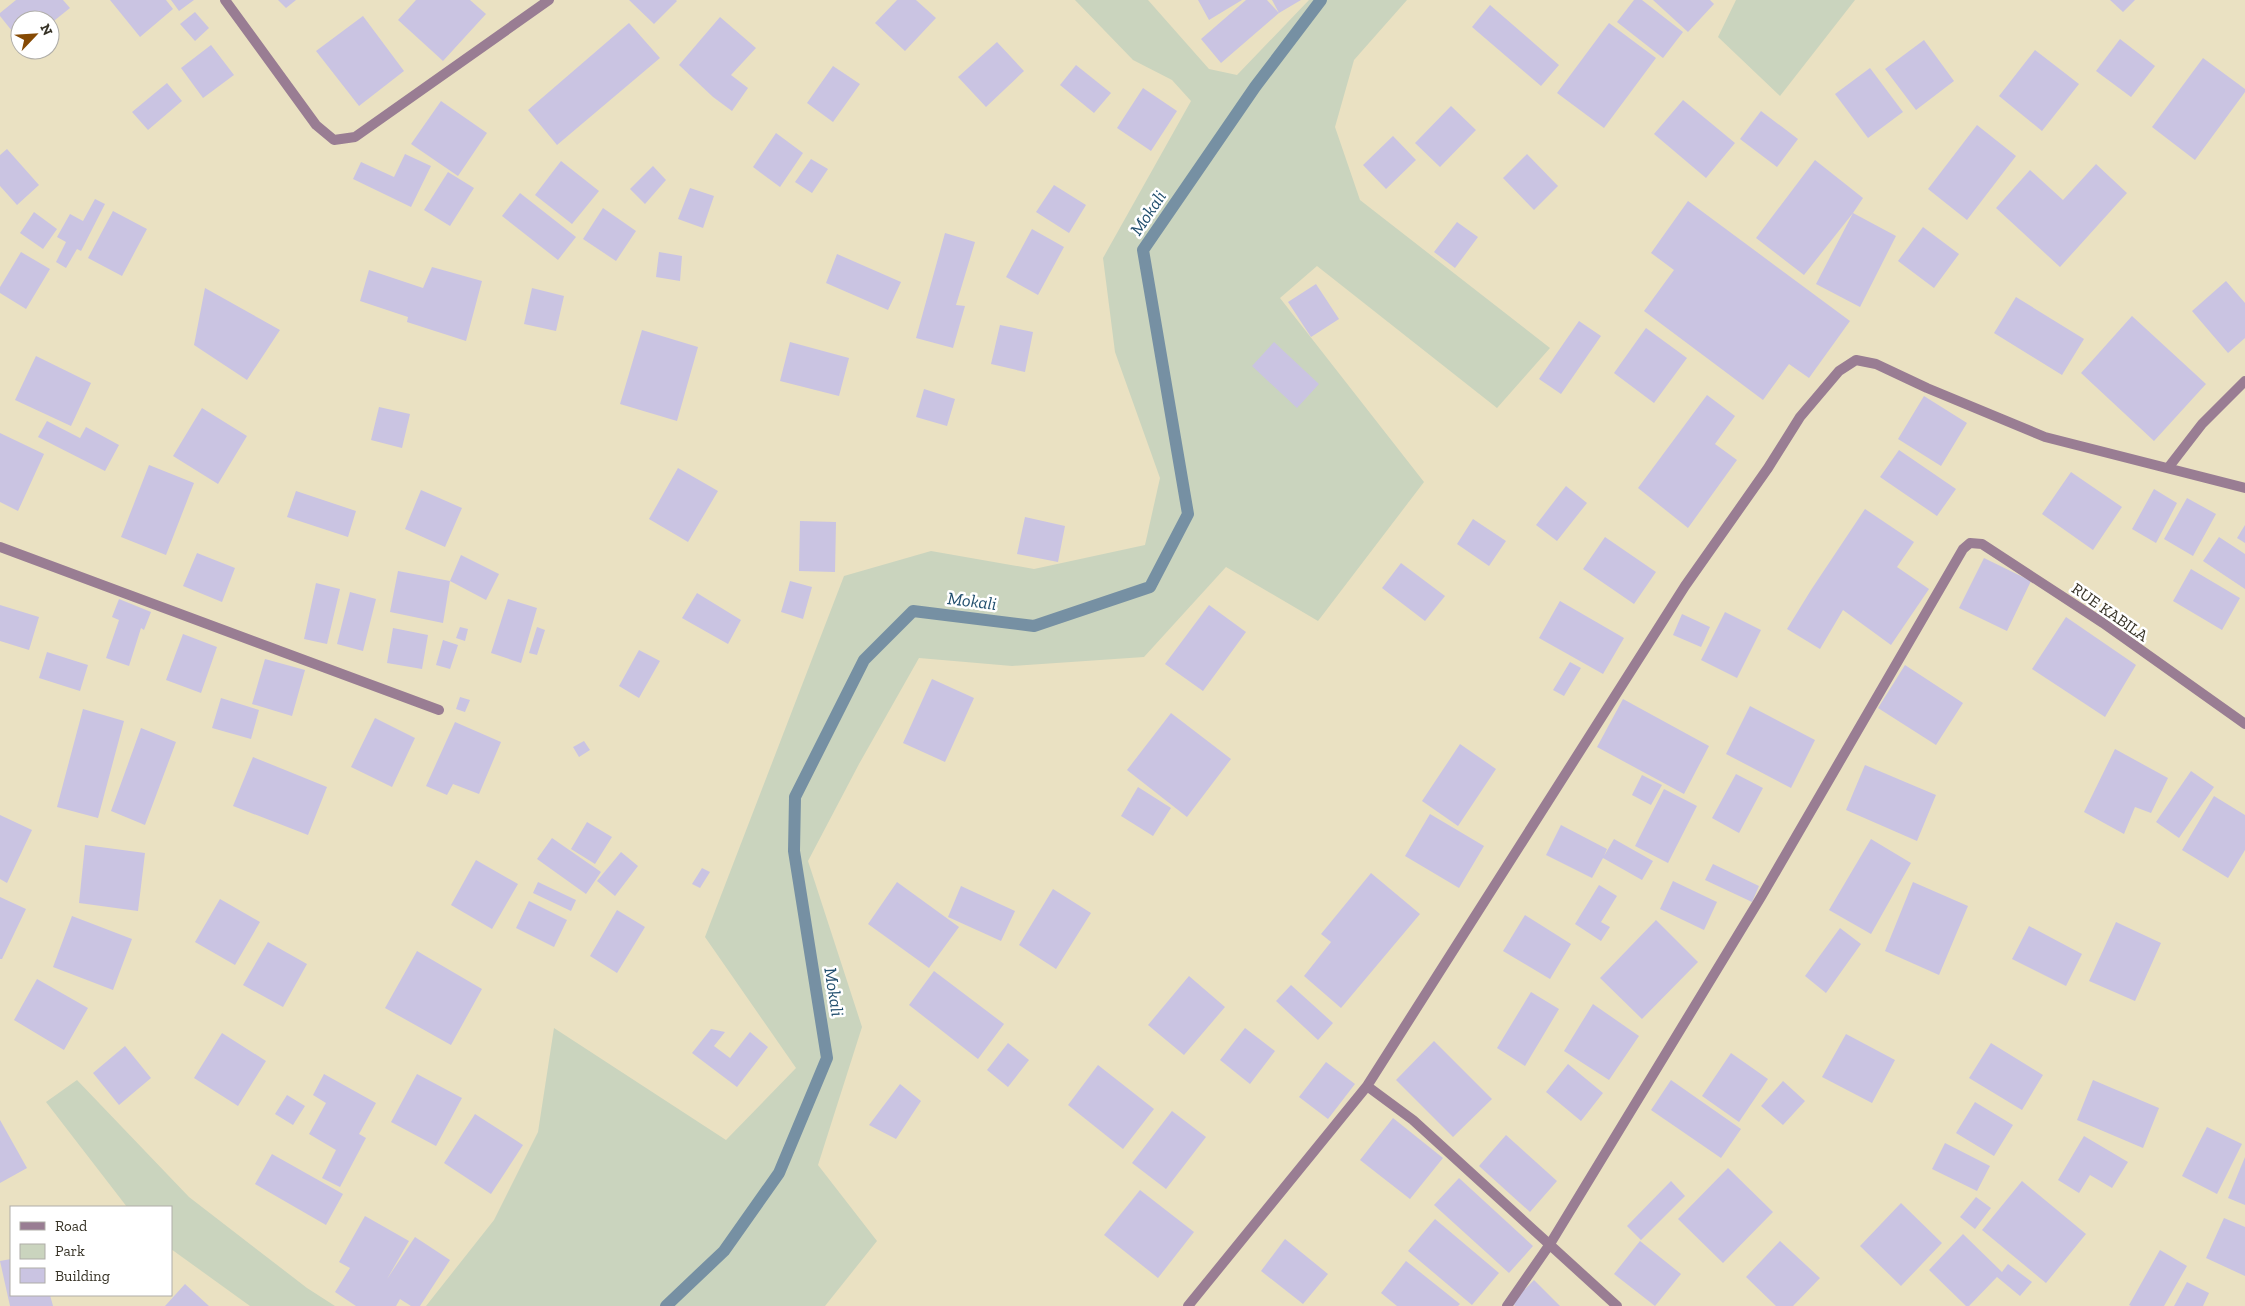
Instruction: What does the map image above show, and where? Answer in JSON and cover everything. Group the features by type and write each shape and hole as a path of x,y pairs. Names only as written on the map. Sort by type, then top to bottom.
{"street":[{"path":"225,0 316,125 334,140 355,137 549,0"},
{"path":"1188,1306 1367,1086 1686,586 1768,468 1800,417 1839,371 1856,360 1876,364 2045,437 2245,488"},
{"path":"2168,468 2202,424 2245,381"},
{"name":"RUE KABILA","path":"1550,1244 1761,897 1958,557 1970,543 1982,544 2103,623 2245,724"},
{"path":"0,547 439,710"},
{"path":"1367,1086 1413,1120 1617,1306"},
{"path":"1507,1306 1550,1244"}],"green space":[{"path":"1075,0 1148,0 1209,69 1237,75 1309,0 1407,0 1354,60 1335,127 1360,200 1550,348 1497,408 1317,266 1280,298 1424,482 1318,621 1226,567 1144,657 1012,666 919,658 859,764 808,861 862,1027 818,1165 877,1241 825,1306 426,1306 494,1220 538,1132 554,1028 726,1140 796,1068 705,937 844,576 931,551 1034,569 1145,545 1160,478 1115,352 1103,258 1191,101 1172,80 1133,60"},
{"path":"1736,0 1855,0 1780,96 1718,37"},
{"path":"77,1080 189,1197 307,1288 335,1306 250,1306 172,1250 172,1206 126,1206 46,1102"}],"building":[{"path":"16,0 63,0 70,8 60,16 60,10 10,10 10,28 0,16 0,13"},
{"path":"110,0 166,0 173,9 140,37"},
{"path":"171,0 194,0 179,11"},
{"path":"278,0 296,0 286,8"},
{"path":"416,0 470,0 486,14 443,61 398,20"},
{"path":"629,0 676,0 677,1 654,24"},
{"path":"897,0 916,0 936,18 905,51 875,23"},
{"path":"1198,0 1242,0 1209,20"},
{"path":"1246,0 1267,0 1279,13 1221,63 1201,39"},
{"path":"1272,0 1301,0 1279,13"},
{"path":"1634,0 1642,0 1683,32 1663,58 1617,22"},
{"path":"1653,0 1710,0 1714,4 1688,32"},
{"path":"2110,0 2135,0 2123,12"},
{"path":"1490,5 1559,65 1541,86 1472,27"},
{"path":"195,12 209,28 195,41 180,24"},
{"path":"363,16 404,71 359,106 316,51"},
{"path":"720,17 756,48 731,75 748,88 732,111 713,97 679,65"},
{"path":"629,23 660,58 557,145 528,110"},
{"path":"1609,23 1656,58 1604,128 1557,93"},
{"path":"2120,39 2155,66 2131,97 2096,71"},
{"path":"1924,40 1954,81 1916,110 1885,69"},
{"path":"997,42 1024,71 986,107 958,77"},
{"path":"211,45 234,75 203,98 181,68"},
{"path":"2035,50 2079,84 2042,131 1999,96"},
{"path":"2203,58 2245,89 2245,92 2195,160 2152,127"},
{"path":"1076,65 1111,93 1094,113 1060,85"},
{"path":"833,66 860,84 833,122 807,103"},
{"path":"1870,68 1903,112 1868,138 1835,94"},
{"path":"167,83 182,101 148,130 132,112"},
{"path":"1143,88 1177,111 1151,151 1117,128"},
{"path":"1683,100 1735,143 1706,178 1654,134"},
{"path":"441,101 487,133 458,176 411,144"},
{"path":"1451,106 1476,130 1440,167 1415,143"},
{"path":"1761,111 1798,139 1777,167 1740,139"},
{"path":"1977,125 2016,156 1967,220 1928,189"},
{"path":"776,133 803,153 780,187 753,167"},
{"path":"1393,136 1416,160 1386,189 1363,165"},
{"path":"7,149 39,185 17,205 0,186 0,155"},
{"path":"405,154 431,166 411,207 353,179 361,162 394,177"},
{"path":"1527,154 1558,186 1534,210 1503,178"},
{"path":"811,159 828,169 812,193 795,182"},
{"path":"1815,160 1863,198 1804,275 1756,238"},
{"path":"561,161 599,191 572,224 535,195"},
{"path":"2096,164 2127,193 2060,267 1996,208 2030,170 2063,200"},
{"path":"653,166 666,180 645,204 630,189"},
{"path":"448,172 474,188 450,226 424,210"},
{"path":"1054,185 1086,205 1069,233 1036,212"},
{"path":"690,188 714,196 703,228 678,219"},
{"path":"520,193 576,237 558,260 502,216"},
{"path":"95,199 105,204 81,251 77,249 66,268 56,262 66,242 57,237 70,214 83,221"},
{"path":"1688,201 1850,321 1809,378 1789,364 1763,400 1644,311 1674,270 1651,253"},
{"path":"603,208 636,231 616,261 583,239"},
{"path":"113,211 147,229 122,276 88,258"},
{"path":"34,212 57,229 43,249 20,233"},
{"path":"1853,213 1896,236 1860,307 1816,284"},
{"path":"1457,222 1478,237 1455,268 1434,252"},
{"path":"1923,227 1959,254 1934,288 1898,261"},
{"path":"1032,229 1064,247 1038,295 1006,277"},
{"path":"945,233 975,242 956,305 965,306 953,348 916,338"},
{"path":"21,252 50,269 26,309 0,293 0,287"},
{"path":"659,252 682,256 680,281 656,277"},
{"path":"837,254 901,282 888,310 826,283"},
{"path":"432,267 482,281 466,341 407,322 408,317 360,301 369,270 423,288"},
{"path":"2226,281 2245,303 2245,338 2228,353 2192,311"},
{"path":"1316,284 1339,319 1311,337 1288,302"},
{"path":"205,288 280,330 247,380 194,345"},
{"path":"532,288 564,296 556,331 524,324"},
{"path":"2016,297 2084,339 2062,375 1994,333"},
{"path":"2132,316 2206,384 2154,441 2081,373"},
{"path":"1579,321 1601,336 1561,394 1539,379"},
{"path":"1000,325 1033,332 1025,372 991,364"},
{"path":"1646,328 1687,358 1654,403 1614,373"},
{"path":"642,330 698,347 677,421 620,404"},
{"path":"790,342 849,358 839,396 780,381"},
{"path":"1274,342 1319,384 1297,408 1252,366"},
{"path":"36,356 91,383 71,426 15,400"},
{"path":"924,389 955,399 947,426 916,417"},
{"path":"1707,395 1735,416 1715,444 1737,460 1688,528 1638,488"},
{"path":"1924,396 1967,423 1941,466 1898,439"},
{"path":"379,407 410,414 402,448 371,440"},
{"path":"202,408 247,436 218,484 173,456"},
{"path":"47,421 80,438 86,427 119,445 105,471 38,437"},
{"path":"0,433 44,454 18,511 0,502"},
{"path":"1899,450 1956,489 1937,516 1880,477"},
{"path":"149,465 194,483 166,555 121,537"},
{"path":"678,468 718,491 688,542 649,519"},
{"path":"2071,472 2122,507 2093,550 2042,514"},
{"path":"1566,486 1587,503 1557,541 1536,525"},
{"path":"2154,489 2177,503 2156,543 2132,529"},
{"path":"421,490 462,508 445,547 405,529"},
{"path":"296,491 356,511 348,537 287,517"},
{"path":"2187,498 2216,514 2193,556 2164,539"},
{"path":"1865,509 1914,542 1897,567 1929,589 1891,645 1843,610 1820,649 1787,629"},
{"path":"1025,517 1065,526 1058,562 1017,554"},
{"path":"1473,519 1506,541 1489,566 1457,544"},
{"path":"800,521 836,522 835,572 799,571"},
{"path":"2245,525 2245,543 2237,538"},
{"path":"1605,537 1656,572 1634,604 1583,569"},
{"path":"2219,537 2245,554 2245,589 2203,561"},
{"path":"197,553 235,568 222,602 183,586"},
{"path":"461,555 499,574 486,600 450,581"},
{"path":"1984,558 2031,581 2007,631 1959,608"},
{"path":"1401,563 1445,596 1425,621 1382,588"},
{"path":"2191,569 2240,598 2222,630 2173,601"},
{"path":"398,571 450,581 443,623 390,612"},
{"path":"790,581 812,587 803,619 781,612"},
{"path":"316,583 340,589 327,644 304,639"},
{"path":"350,592 376,599 363,651 337,644"},
{"path":"697,593 741,620 728,644 682,618"},
{"path":"119,599 151,612 144,630 141,628 129,666 106,658 119,620 112,617"},
{"path":"508,599 537,608 521,663 491,653"},
{"path":"1560,601 1624,638 1603,674 1539,638"},
{"path":"0,605 39,617 29,650 0,641"},
{"path":"1209,605 1246,632 1203,691 1165,664"},
{"path":"1725,612 1761,630 1737,678 1701,660"},
{"path":"1682,614 1710,627 1701,647 1673,635"},
{"path":"2066,617 2136,665 2105,717 2032,669"},
{"path":"460,627 468,629 465,641 456,638"},
{"path":"537,627 545,630 537,655 529,653"},
{"path":"393,628 428,635 422,669 387,663"},
{"path":"183,634 217,647 201,693 166,680"},
{"path":"443,640 458,645 450,669 436,665"},
{"path":"639,650 660,661 639,698 619,686"},
{"path":"47,652 88,665 80,691 39,678"},
{"path":"265,659 305,670 292,716 252,704"},
{"path":"1570,662 1581,668 1564,696 1553,690"},
{"path":"1905,665 1963,703 1936,745 1878,708"},
{"path":"932,679 974,698 945,762 903,743"},
{"path":"460,697 470,700 465,712 456,709"},
{"path":"221,698 259,710 251,739 212,728"},
{"path":"1623,699 1709,746 1684,794 1597,747"},
{"path":"1750,706 1815,740 1791,788 1726,754"},
{"path":"83,709 124,721 98,818 57,807"},
{"path":"1171,713 1231,759 1187,817 1127,770"},
{"path":"375,718 415,738 392,787 351,767"},
{"path":"455,722 501,742 479,794 453,784 447,795 426,786"},
{"path":"141,728 176,742 145,825 111,811"},
{"path":"584,741 590,750 579,757 573,747"},
{"path":"1460,744 1496,769 1458,826 1422,801"},
{"path":"2115,749 2168,778 2151,813 2135,807 2124,834 2084,812"},
{"path":"253,757 327,787 308,835 233,806"},
{"path":"1865,765 1936,795 1917,841 1846,810"},
{"path":"2191,771 2214,787 2179,838 2156,822"},
{"path":"1736,774 1763,788 1739,833 1712,818"},
{"path":"1642,775 1662,785 1651,805 1632,795"},
{"path":"1138,787 1171,808 1153,836 1121,816"},
{"path":"1664,789 1697,806 1668,863 1635,846"},
{"path":"2214,796 2245,815 2245,850 2228,878 2182,850"},
{"path":"1430,814 1484,846 1459,888 1405,856"},
{"path":"0,815 32,830 7,883 0,879"},
{"path":"587,822 612,837 595,864 571,849"},
{"path":"1561,825 1607,849 1604,856 1614,839 1653,861 1642,880 1603,858 1592,878 1546,855"},
{"path":"552,838 601,872 586,894 537,859"},
{"path":"1871,839 1911,863 1871,934 1829,910"},
{"path":"85,845 145,853 138,911 79,903"},
{"path":"621,852 638,866 615,896 597,881"},
{"path":"476,860 518,884 492,929 451,905"},
{"path":"1713,864 1759,886 1752,902 1705,880"},
{"path":"702,868 710,872 700,888 692,884"},
{"path":"1371,873 1420,914 1341,1008 1304,976 1331,942 1321,934"},
{"path":"1673,881 1717,902 1704,930 1660,909"},
{"path":"538,882 576,900 571,911 533,893"},
{"path":"897,882 959,927 929,968 868,924"},
{"path":"1913,882 1968,906 1939,975 1885,951"},
{"path":"1599,885 1617,896 1601,922 1610,927 1601,941 1575,924"},
{"path":"961,886 1015,911 1001,941 948,917"},
{"path":"1053,889 1091,913 1056,969 1019,945"},
{"path":"0,897 26,909 2,959 0,959"},
{"path":"220,899 260,922 235,965 195,942"},
{"path":"529,901 567,920 554,947 516,928"},
{"path":"617,910 645,927 617,973 590,956"},
{"path":"1525,915 1571,944 1550,979 1503,951"},
{"path":"72,916 132,939 113,990 53,967"},
{"path":"1656,920 1698,962 1642,1019 1600,978"},
{"path":"2116,922 2161,943 2135,1001 2089,981"},
{"path":"2029,926 2082,954 2066,986 2012,959"},
{"path":"1840,928 1861,944 1826,993 1805,976"},
{"path":"268,942 307,964 283,1007 243,985"},
{"path":"417,951 482,989 451,1045 385,1008"},
{"path":"934,971 1004,1024 978,1059 909,1005"},
{"path":"1189,976 1225,1007 1184,1055 1148,1025"},
{"path":"37,979 88,1008 64,1050 14,1020"},
{"path":"1291,985 1333,1023 1318,1040 1276,1001"},
{"path":"1531,992 1559,1009 1525,1066 1497,1048"},
{"path":"1593,1004 1639,1036 1609,1080 1564,1051"},
{"path":"1245,1028 1275,1051 1250,1084 1220,1060"},
{"path":"711,1029 725,1032 714,1046 730,1058 750,1032 768,1047 737,1087 692,1053"},
{"path":"222,1033 266,1061 238,1106 194,1078"},
{"path":"1846,1034 1895,1060 1872,1103 1822,1077"},
{"path":"1434,1041 1492,1099 1453,1137 1396,1080"},
{"path":"1008,1043 1029,1060 1008,1087 987,1070"},
{"path":"1991,1043 2043,1075 2022,1110 1969,1078"},
{"path":"125,1046 151,1078 119,1105 93,1073"},
{"path":"1731,1053 1768,1079 1739,1122 1702,1096"},
{"path":"1326,1062 1355,1084 1328,1119 1299,1097"},
{"path":"1568,1064 1603,1093 1581,1121 1546,1092"},
{"path":"1098,1065 1154,1109 1123,1149 1068,1105"},
{"path":"324,1074 376,1103 359,1134 366,1138 340,1187 322,1178 336,1150 309,1134 326,1103 313,1095"},
{"path":"417,1074 462,1098 436,1146 391,1122"},
{"path":"1671,1080 1741,1129 1721,1158 1651,1110"},
{"path":"2093,1080 2159,1108 2143,1148 2077,1120"},
{"path":"1783,1081 1805,1101 1783,1125 1761,1106"},
{"path":"900,1084 921,1101 896,1139 869,1125"},
{"path":"287,1095 305,1106 293,1125 275,1114"},
{"path":"1975,1102 2013,1125 1994,1156 1956,1133"},
{"path":"1172,1111 1206,1137 1166,1189 1132,1163"},
{"path":"475,1114 523,1145 491,1194 444,1163"},
{"path":"1393,1118 1443,1158 1410,1199 1360,1160"},
{"path":"0,1120 27,1168 0,1183"},
{"path":"2207,1127 2242,1144 2217,1194 2182,1176"},
{"path":"1506,1135 1557,1181 1530,1212 1479,1166"},
{"path":"2084,1136 2128,1162 2112,1188 2090,1175 2079,1193 2058,1180"},
{"path":"1945,1143 1990,1166 1977,1191 1932,1169"},
{"path":"272,1154 343,1194 326,1225 255,1184"},
{"path":"2245,1157 2245,1205 2228,1198"},
{"path":"1728,1168 1773,1212 1723,1263 1678,1219"},
{"path":"1459,1178 1533,1246 1509,1273 1434,1205"},
{"path":"1671,1181 1685,1196 1641,1240 1627,1226"},
{"path":"2022,1181 2086,1234 2046,1283 1982,1230"},
{"path":"1140,1190 1194,1232 1158,1278 1104,1235"},
{"path":"1976,1197 1991,1208 1975,1229 1960,1217"},
{"path":"1901,1203 1942,1243 1901,1286 1860,1246"},
{"path":"365,1216 409,1241 387,1279 415,1237 450,1260 420,1306 411,1306 400,1299 396,1306 356,1306 335,1292 350,1268 339,1262"},
{"path":"2224,1218 2245,1227 2245,1276 2206,1258"},
{"path":"1435,1219 1499,1273 1472,1305 1408,1251"},
{"path":"1963,1234 2002,1272 2008,1264 2032,1282 2020,1296 1997,1277 1969,1306 1966,1306 1929,1270"},
{"path":"1285,1239 1328,1274 1303,1304 1261,1271"},
{"path":"1640,1241 1681,1274 1655,1306 1614,1274"},
{"path":"1780,1241 1820,1278 1793,1306 1776,1306 1746,1277"},
{"path":"2160,1250 2187,1266 2164,1306 2129,1305"},
{"path":"10,1259 10,1296 50,1296 53,1306 10,1306 0,1261"},
{"path":"1406,1261 1460,1304 1458,1306 1397,1306 1381,1293"},
{"path":"1534,1280 1560,1306 1515,1306 1512,1302"},
{"path":"2187,1282 2209,1293 2203,1306 2174,1306"},
{"path":"185,1284 209,1306 165,1306"}],"waterway":[{"name":"Mokali","path":"666,1306 724,1251 779,1173 827,1058 794,851 795,797 864,660 913,611 1034,626 1150,587 1188,514 1143,250 1255,87 1321,0"}]}
